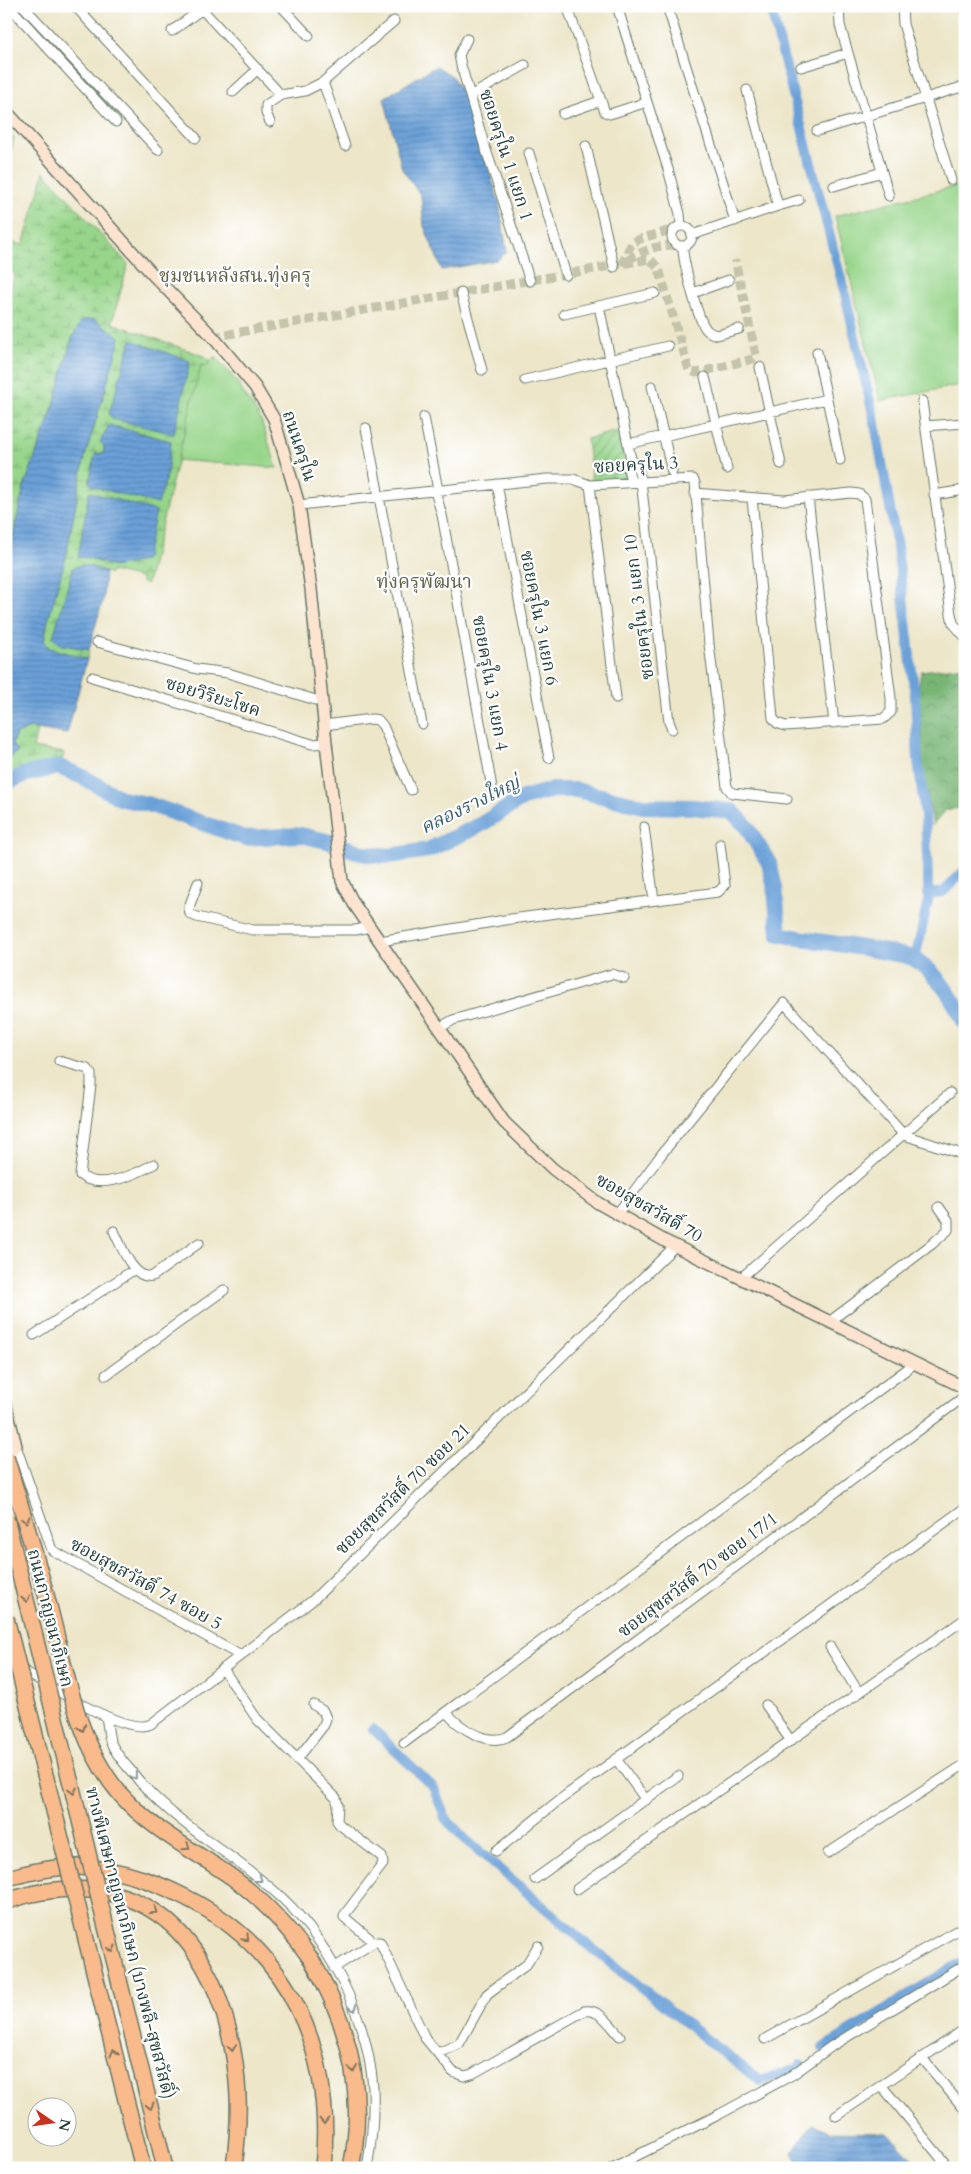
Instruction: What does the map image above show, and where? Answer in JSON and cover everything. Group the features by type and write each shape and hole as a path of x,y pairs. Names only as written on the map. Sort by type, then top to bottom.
{"highway":[{"path":"10,1452 78,1716 89,1746 103,1770 120,1794 139,1813 234,1879 263,1904 296,1938 327,1986 340,2016 354,2071 357,2116 350,2168"},
{"name":"ถนนกาญจนาภิเษก","path":"6,1518 57,1726"},
{"path":"6,1618 143,2168"},
{"name":"ทางพิเศษกาญจนาภิเษก (บางพลี-สุขสวัสดิ์)","path":"57,1726 166,2168"},
{"path":"6,1878 43,1870 76,1867 109,1870 136,1876 173,1891 207,1908 243,1934 285,1985 300,2013 313,2047 320,2075 325,2125 323,2168"},
{"path":"6,1902 49,1890 81,1888 118,1894 149,1907 178,1930 201,1959 213,1983 231,2038 238,2096 234,2168"}],"street":[{"path":"23,6 158,150"},
{"path":"75,6 196,138"},
{"path":"281,6 309,36"},
{"path":"567,6 605,112 610,114 647,102"},
{"path":"616,6 678,205 681,226"},
{"path":"667,6 735,221"},
{"path":"839,6 840,24 889,196"},
{"path":"902,6 903,24 951,180"},
{"path":"964,6 965,12"},
{"path":"172,31 200,7 281,95"},
{"path":"9,10 116,122"},
{"path":"270,122 266,114 266,106 281,95 305,91 323,82 394,22"},
{"name":"ซอยครุใน 1 แยก 1","path":"467,39 459,55 484,144 530,282"},
{"path":"802,67 848,53"},
{"path":"470,96 525,65"},
{"path":"233,92 258,70"},
{"path":"323,82 345,146"},
{"path":"817,131 965,86"},
{"path":"747,90 778,206"},
{"path":"563,114 600,101"},
{"name":"ถนนครุใน","path":"6,111 155,276 214,337 255,387 274,419 299,505 311,589 339,858"},
{"path":"586,146 614,267"},
{"path":"529,153 566,275"},
{"path":"834,186 882,172"},
{"path":"692,235 799,200"},
{"path":"681,226 688,228 692,235 690,243 683,246 677,245 672,237 674,230 681,226"},
{"path":"683,246 683,256 705,328 710,333 716,335 739,329"},
{"path":"693,293 729,280"},
{"path":"461,293 482,370"},
{"path":"564,314 655,293"},
{"path":"598,306 632,459 628,468 631,482"},
{"path":"525,380 668,346"},
{"path":"817,352 840,460"},
{"path":"760,367 781,464"},
{"path":"705,377 727,469"},
{"path":"652,386 672,472"},
{"path":"628,444 827,399"},
{"path":"922,401 951,614 954,623 965,637"},
{"name":"ซอยครุใน 3 แยก 4","path":"424,417 493,793"},
{"path":"925,426 965,423"},
{"path":"366,428 422,724"},
{"name":"ซอยครุใน 3 แยก 10","path":"632,459 638,468 641,481 669,722 672,729"},
{"name":"ซอยครุใน 3","path":"299,505 379,495 562,478 590,484 693,479 696,493 709,644 727,787 732,793 787,799"},
{"name":"ซอยครุใน 3 แยก 6","path":"497,484 549,758"},
{"path":"590,484 616,698"},
{"path":"934,494 965,490"},
{"path":"696,493 784,500 851,493 860,494 865,499 891,698 891,712 883,719 785,726 777,723 773,718 752,498"},
{"path":"808,497 834,722"},
{"path":"97,642 197,669 228,673 322,702"},
{"name":"ซอยวิริยะโชค","path":"92,678 312,744 326,743"},
{"path":"324,725 372,719 378,720 383,726 410,790"},
{"path":"644,827 654,900"},
{"path":"380,941 494,922 718,892 725,885 720,844"},
{"name":"ซอยสุขสวัสดิ์ 70","path":"339,858 342,881 370,927 439,1028 504,1122 553,1168 598,1203 675,1246 965,1388"},
{"path":"198,883 189,907 190,914 197,917 253,930 356,930 370,927"},
{"path":"439,1028 452,1020 612,974 624,978"},
{"path":"617,1214 661,1155 784,1003 904,1135 965,1155"},
{"path":"59,1061 88,1069 91,1074 80,1175 87,1181 107,1182 140,1172 154,1164"},
{"path":"741,1278 780,1241 950,1093"},
{"path":"829,1322 948,1230 948,1220 939,1207"},
{"path":"114,1231 135,1269 148,1277 154,1276 199,1243"},
{"name":"ซอยสุขสวัสดิ์ 70 ซอย 21","path":"106,1717 134,1727 151,1724 313,1600 675,1246"},
{"path":"34,1335 135,1269"},
{"path":"106,1375 224,1290"},
{"path":"404,1744 914,1364"},
{"name":"ซอยสุขสวัสดิ์ 70 ซอย 17/1","path":"446,1712 457,1724 470,1732 497,1739 507,1738 965,1396"},
{"path":"6,1406 10,1452"},
{"name":"ซอยสุขสวัสดิ์ 74 ซอย 5","path":"10,1452 52,1550 241,1656"},
{"path":"496,1851 558,1801 965,1508"},
{"path":"577,1889 965,1620"},
{"path":"830,1647 859,1693"},
{"path":"6,1660 106,1717 110,1741 116,1754 147,1792 273,1890 304,1919 334,1968 350,2000 365,2041 373,2088 373,2133 367,2168"},
{"path":"223,1669 257,1718 336,1798 338,1804 337,1821 340,1825 382,1857 383,1864 344,1917 374,1942"},
{"path":"298,1758 324,1725 326,1718 323,1711 314,1704"},
{"path":"766,1705 790,1741"},
{"path":"616,1759 646,1800"},
{"path":"828,1853 965,1764"},
{"path":"535,1879 678,1776"},
{"path":"765,2039 965,1926"},
{"path":"334,1968 374,1942 380,1942 425,2038 453,2072 464,2076 472,2074 584,2011 592,2010 599,2013 620,2036"},
{"path":"438,2053 459,2044 487,1994 526,1965 538,1946"},
{"path":"612,2168 792,2075 832,2046 965,1965"},
{"path":"836,2116 965,2029"},
{"path":"922,2058 965,2110"},
{"path":"881,2086 949,2168"}],"green space":[{"path":"6,129 14,138 6,174"},
{"path":"44,172 128,264 112,323 204,356 210,361 206,366 201,365 147,584 141,582 141,578 112,571 110,574 92,567 73,568 60,644 89,650 87,659 49,648 44,641 66,556 84,460 120,337 72,338 54,405 24,487 6,566 6,309 15,273 6,270 6,241 23,245","holes":["109,425 171,441 158,504 96,454 104,454","89,492 156,511 100,563 90,558"]},
{"path":"965,184 965,384 880,401 835,216"},
{"path":"215,356 236,381 261,420 277,468 176,460 201,365 206,366"},
{"path":"618,431 627,474 621,480 592,482 587,439"},
{"path":"965,666 965,812 960,808 946,810 933,825 920,757 922,736 918,692 921,671"},
{"path":"30,728 37,729 33,748 64,753 61,765 6,780 6,760 11,758 12,744 16,734"}],"water":[{"path":"436,66 452,76 468,104 499,202 507,252 497,260 442,270 424,226 421,196 402,169 384,98"},
{"path":"95,319 120,337 84,460 66,556 44,641 49,648 87,659 67,734 30,728 16,734 12,744 18,752 6,760 6,566 24,487 54,405 72,338 82,320"},
{"path":"131,340 190,361 174,434 113,419 109,414"},
{"path":"109,425 171,441 167,475 158,504 94,487 89,483 95,454 104,453 104,446 100,442"},
{"path":"89,492 156,511 146,557 143,561 114,567 90,558 78,557"},
{"path":"84,565 105,572 103,599 89,650 60,644 53,637 73,568"},
{"path":"813,2123 831,2132 888,2133 921,2168 802,2168 792,2153"}],"waterway":[{"path":"770,6 845,294 874,418 897,547 915,696 918,760 925,816 928,875 928,901 915,959"},
{"name":"คลองรางใหญ่","path":"6,783 26,774 59,767 83,777 122,799 148,804 245,838 301,835 331,842 365,854 389,856 428,850 480,825 523,798 552,790 576,790 643,806 692,807 732,811 746,826 769,863 775,888 779,934 913,958 938,980 956,1005 965,1023"},
{"path":"928,894 943,892 965,870"},
{"path":"373,1729 434,1788 445,1818 465,1839 588,1945 716,2047 761,2081 797,2069 801,2065"},
{"path":"823,2048 965,1960"}],"tunnel":[{"path":"622,265 633,243 676,228"},
{"path":"628,260 653,248 673,245 680,246"},
{"path":"213,337 650,259 659,269 689,370 696,373 753,359 756,355 735,260"}],"district":[{"name":"ชุมชนหลังสน.ทุ่งครุ","path":"235,276"},
{"name":"ทุ่งครุพัฒนา","path":"424,582"}]}
